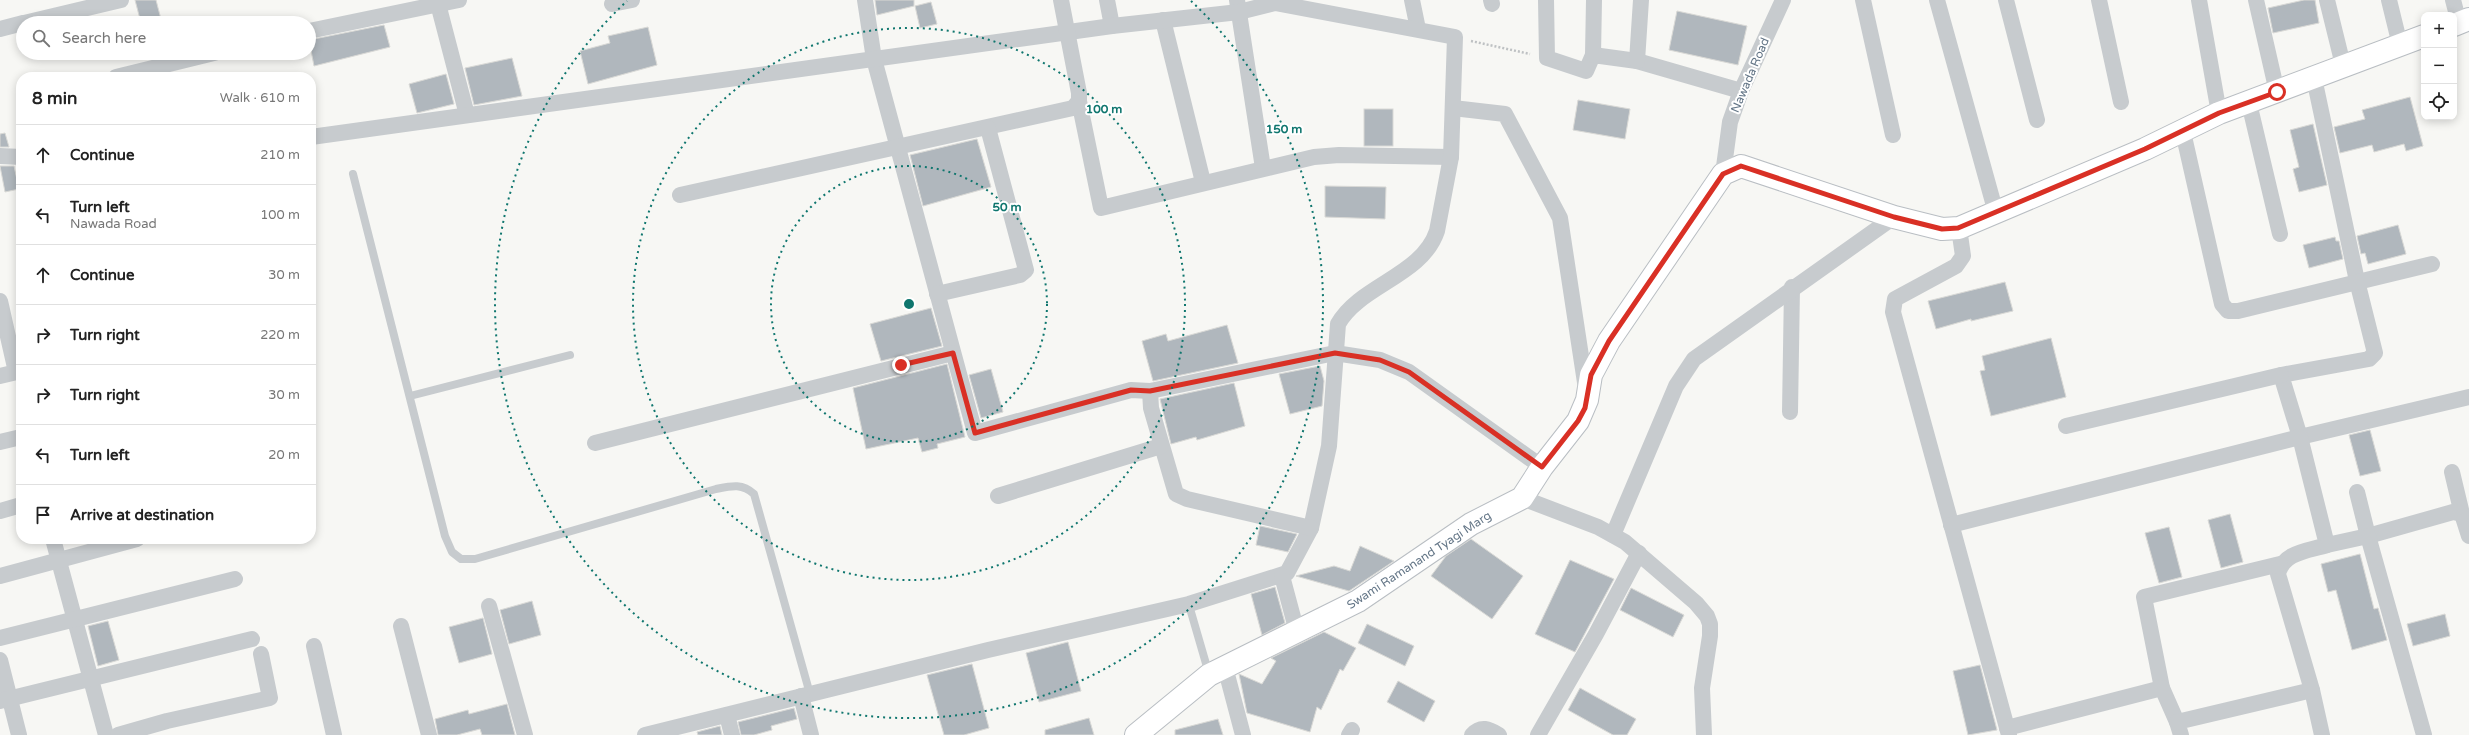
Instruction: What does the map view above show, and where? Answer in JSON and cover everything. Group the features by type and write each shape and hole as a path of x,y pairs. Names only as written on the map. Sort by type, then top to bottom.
{"street":[{"path":"54,16 121,0"},
{"path":"316,29 438,3 459,0"},
{"path":"612,4 632,0"},
{"path":"865,0 874,59 896,148 975,433 1122,392 1135,390 1150,391 1335,353 1380,360 1409,372 1542,467"},
{"path":"1061,0 1079,101 1101,208 1203,182 1314,157 1339,155 1451,158"},
{"path":"1107,0 1112,26"},
{"path":"1412,0 1418,29"},
{"path":"1546,0 1546,58 1586,71 1593,54 1594,0"},
{"path":"1637,62 1641,0"},
{"name":"Nawada Road","path":"1587,400 1591,375 1609,341 1723,174 1730,122 1741,91 1783,0"},
{"path":"1863,0 1893,135"},
{"path":"1937,0 1996,213"},
{"path":"2006,0 2037,120"},
{"path":"2099,0 2121,102"},
{"path":"2199,0 2219,113"},
{"path":"2256,0 2277,92"},
{"path":"2327,0 2343,66"},
{"path":"2389,0 2400,45"},
{"path":"2453,0 2461,23"},
{"path":"316,135 1163,20 1238,6 1275,2 1340,8 1418,29 1455,37 1451,158 1433,242 1423,255 1348,310 1338,324 1329,446 1311,528 1289,570 1282,576 1189,604 806,695 653,734"},
{"path":"438,3 467,115"},
{"path":"1238,6 1263,168"},
{"path":"1163,20 1203,182"},
{"path":"0,29 16,25"},
{"path":"1723,174 1741,166 1894,217 1942,229 1958,228 2183,132 2219,113 2421,37"},
{"path":"1593,54 1637,62 1741,91"},
{"path":"136,72 185,60"},
{"path":"2066,426 2281,375 2373,356 2375,353 2357,281 2314,78"},
{"path":"680,195 1063,112 1073,108 1079,101"},
{"path":"2249,103 2280,234"},
{"path":"1453,108 1505,114 1560,218 1587,400 1578,421 1542,467 1522,498 1563,512 1613,535 1639,553 1696,603 1710,624 1702,688 1704,735"},
{"path":"937,294 1020,275 1026,270 988,128"},
{"path":"2183,132 2222,304 2228,311 2238,311 2432,264"},
{"path":"0,156 16,157"},
{"path":"1613,535 1676,386 1691,364 1703,351 1894,217"},
{"path":"1958,228 1963,256 1962,260 1956,266 1900,295 1895,299 1893,304 1951,525 2008,731 2162,688"},
{"path":"1790,412 1792,288"},
{"path":"0,301 16,361"},
{"path":"595,443 953,353"},
{"path":"0,376 16,373"},
{"path":"2281,375 2300,437 2327,545"},
{"path":"1150,391 1151,408 1172,487 1180,497 1311,528"},
{"path":"1951,525 2300,437 2469,397"},
{"path":"0,442 16,438"},
{"path":"998,496 1161,446"},
{"path":"2452,472 2469,536"},
{"path":"2357,492 2424,735"},
{"name":"Swami Ramanand Tyagi Marg","path":"1136,735 1217,671 1358,601 1471,524 1522,498"},
{"path":"0,511 16,506"},
{"path":"2312,690 2179,729 2162,688 2144,597 2280,564 2288,557 2327,545 2368,536 2452,512 2462,514"},
{"path":"54,544 106,735"},
{"path":"0,576 117,544"},
{"path":"1538,735 1596,634 1639,553"},
{"path":"2280,564 2278,574 2312,690 2322,735"},
{"path":"1282,576 1297,632"},
{"path":"0,638 235,579"},
{"path":"489,606 525,735"},
{"path":"401,626 429,735"},
{"path":"5,700 252,639"},
{"path":"314,646 334,735"},
{"path":"118,735 167,721 270,698 261,654"},
{"path":"0,660 5,700 19,735"},
{"path":"1217,671 1243,735"},
{"path":"806,695 811,735"},
{"path":"727,715 732,735"},
{"path":"1472,735 1481,729 1488,728 1499,735"}],"lane":[{"path":"353,174 445,536 452,552 461,559 482,557 716,489 736,485 748,488 754,494 806,695"},
{"path":"410,396 570,355"},
{"path":"1191,612 1217,671"}],"path":[{"path":"1455,37 1546,58"}],"building":[{"path":"135,0 156,0 160,16 139,16"},
{"path":"875,0 914,0 914,6 877,15"},
{"path":"2304,0 2315,0 2319,23 2273,33 2268,8"},
{"path":"931,2 937,24 920,28 915,6"},
{"path":"1677,11 1747,26 1738,65 1669,50"},
{"path":"384,25 390,47 314,66 313,60 316,60 316,39"},
{"path":"648,27 657,65 588,84 580,51 610,43 608,36"},
{"path":"512,58 522,96 474,105 465,68"},
{"path":"446,74 454,104 417,113 409,84"},
{"path":"2410,97 2423,146 2406,151 2404,144 2374,152 2372,145 2340,153 2334,127 2365,119 2362,110"},
{"path":"1578,100 1630,109 1625,139 1573,130"},
{"path":"1364,109 1393,109 1393,146 1364,146"},
{"path":"2313,124 2327,185 2299,192 2293,169 2299,167 2290,130"},
{"path":"5,133 9,147 0,147 0,134"},
{"path":"977,139 991,187 923,206 910,155"},
{"path":"0,166 14,166 16,175 16,190 5,192"},
{"path":"1325,186 1386,187 1385,219 1325,217"},
{"path":"2398,225 2406,254 2368,264 2365,253 2361,254 2357,236"},
{"path":"2335,237 2336,241 2339,241 2343,259 2309,268 2303,245"},
{"path":"2005,282 2013,311 1971,321 1971,319 1936,329 1928,301"},
{"path":"931,308 942,346 881,361 870,324"},
{"path":"1227,325 1238,363 1153,381 1142,341 1166,334 1168,341"},
{"path":"2051,338 2066,397 1991,416 1980,371 1985,370 1982,356"},
{"path":"947,364 965,437 937,444 938,448 922,452 918,438 866,449 853,388"},
{"path":"1320,366 1324,381 1322,406 1290,414 1279,374"},
{"path":"991,369 1003,412 981,418 969,375"},
{"path":"1234,383 1245,426 1197,440 1196,437 1171,444 1160,399"},
{"path":"2370,430 2381,471 2360,476 2349,435"},
{"path":"2230,514 2243,562 2221,568 2208,520"},
{"path":"1260,526 1297,534 1288,552 1256,545"},
{"path":"2169,527 2182,577 2159,583 2145,533"},
{"path":"1471,539 1523,576 1492,619 1431,576 1446,556"},
{"path":"1360,546 1394,561 1349,591 1296,576 1334,566 1350,571"},
{"path":"2360,554 2374,609 2378,608 2387,640 2352,650 2336,590 2328,592 2321,564"},
{"path":"1570,560 1614,579 1575,652 1535,634"},
{"path":"1275,587 1285,623 1262,635 1251,594"},
{"path":"1631,588 1684,615 1673,637 1620,610"},
{"path":"532,601 541,635 509,644 500,610"},
{"path":"2445,614 2450,636 2413,646 2407,624"},
{"path":"483,618 492,654 459,663 449,627"},
{"path":"108,621 119,660 98,666 88,626"},
{"path":"1367,624 1414,646 1405,666 1358,643"},
{"path":"1324,632 1356,648 1343,671 1340,669 1321,710 1317,707 1310,732 1247,713 1239,674 1262,684 1276,661 1271,658"},
{"path":"1068,642 1081,691 1039,702 1026,653"},
{"path":"972,664 989,728 964,735 944,735 927,675"},
{"path":"1980,665 1997,730 1968,735 1953,671"},
{"path":"1398,681 1435,701 1424,722 1387,702"},
{"path":"1580,688 1636,719 1627,735 1613,735 1568,710"},
{"path":"507,704 515,735 482,735 480,729 457,735 438,735 435,719 468,710 469,714"},
{"path":"794,708 797,719 771,726 772,730 754,735 741,735 738,722"},
{"path":"1089,718 1094,735 1045,735 1045,730"},
{"path":"1218,719 1223,735 1175,735 1175,730"},
{"path":"720,726 722,735 698,735 697,732"}],"route":[{"path":"901,365 953,353 975,433 1131,390 1150,391 1335,353 1380,360 1394,364 1409,372 1542,467 1578,421 1585,408 1591,375 1609,341 1723,174 1733,168 1741,166 1894,217 1942,229 1958,228 1976,222 2145,149 2183,132 2219,113 2277,92"}]}
